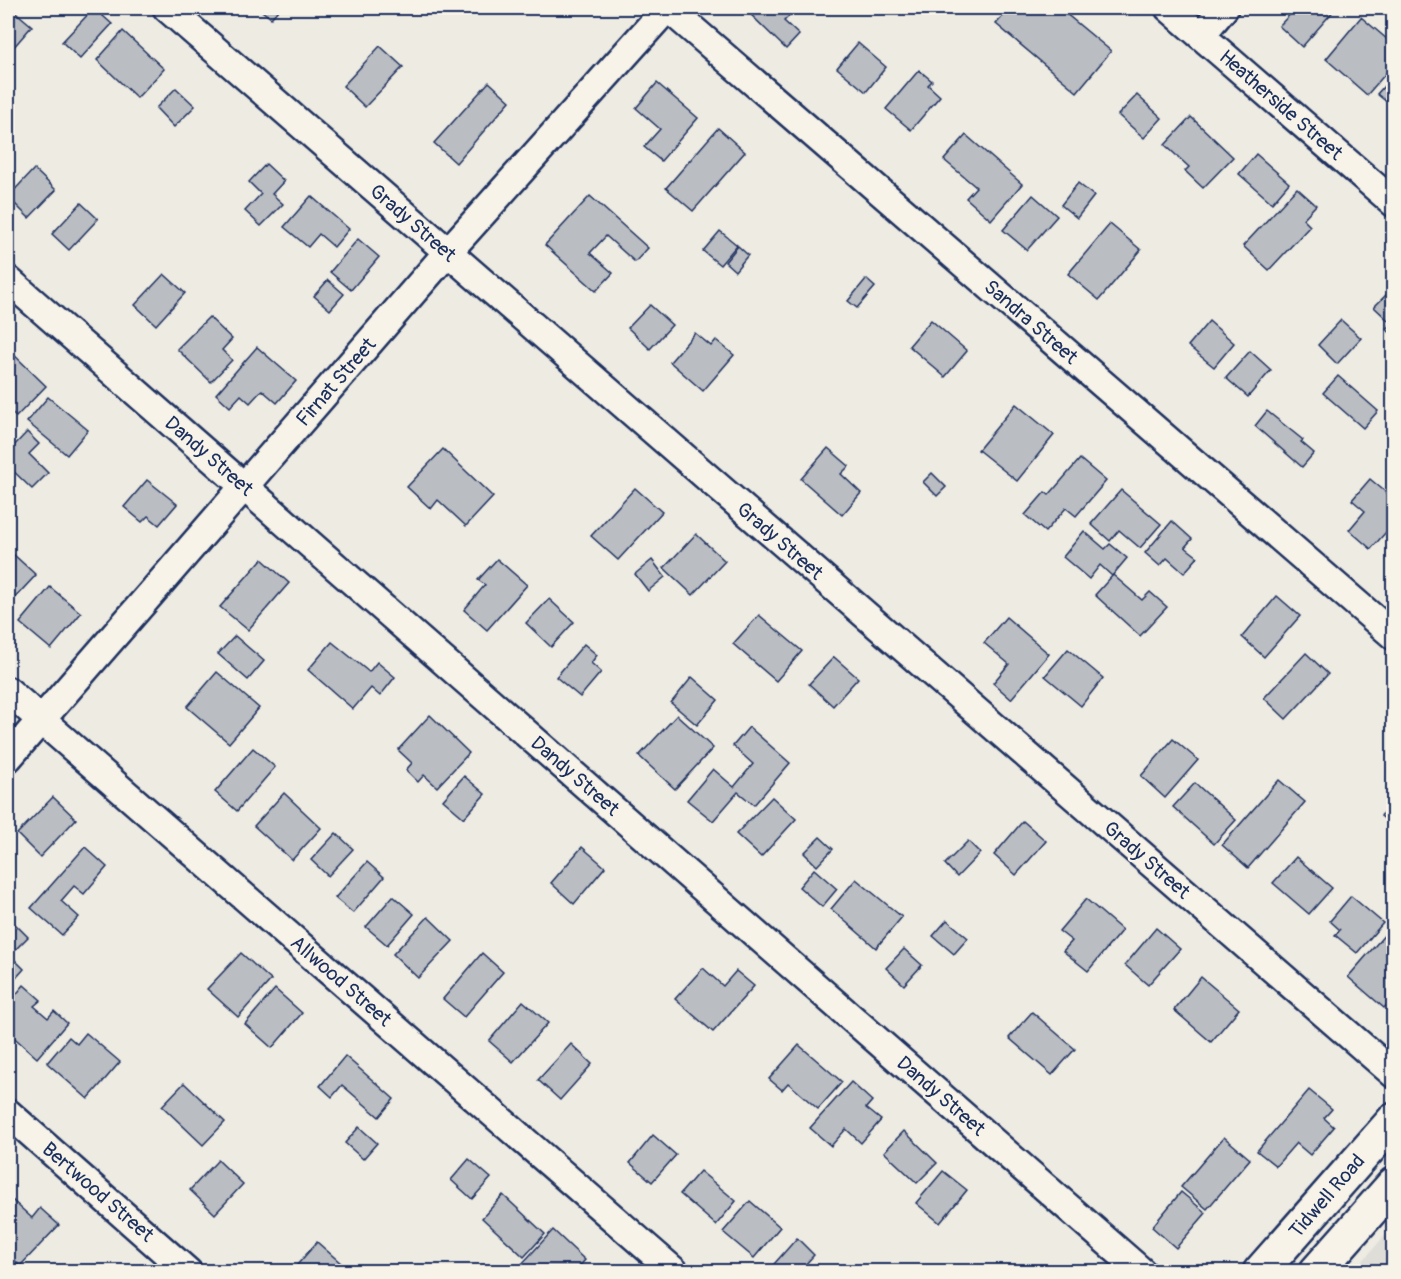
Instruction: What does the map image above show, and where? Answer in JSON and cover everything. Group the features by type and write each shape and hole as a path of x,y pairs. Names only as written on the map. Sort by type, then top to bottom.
{"main road":[{"name":"Tidwell Road","path":"1260,1272 1394,1120"},
{"path":"1316,1272 1394,1184"}],"street":[{"name":"Grady Street","path":"167,8 1394,1074"},
{"name":"Firnat Street","path":"8,758 447,253 667,8"},
{"name":"Sandra Street","path":"667,8 1394,636"},
{"name":"Heatherside Street","path":"1169,8 1394,203"},
{"path":"1201,35 1224,8"},
{"name":"Dandy Street","path":"8,280 1142,1272"},
{"name":"Allwood Street","path":"8,691 675,1272"},
{"name":"Bertwood Street","path":"8,1113 188,1272"}],"shaded area":[{"path":"1393,1226 1393,1271 1354,1271"}],"building":[{"path":"94,8 112,24 80,59 62,42"},
{"path":"258,8 280,8 271,18"},
{"path":"784,8 791,14 784,21 799,35 786,49 745,9"},
{"path":"1010,8 1059,8 1111,51 1077,92 996,24"},
{"path":"1296,8 1336,8 1302,47 1279,26"},
{"path":"12,9 32,26 13,48 8,43 8,15"},
{"path":"1361,17 1394,45 1394,64 1367,95 1326,59"},
{"path":"123,31 164,69 137,98 97,60"},
{"path":"858,43 886,67 866,92 837,68"},
{"path":"380,46 403,67 365,107 343,86"},
{"path":"919,70 932,81 928,85 940,96 911,130 886,109"},
{"path":"1394,75 1394,108 1377,94"},
{"path":"489,82 510,101 456,163 434,143"},
{"path":"657,83 698,118 661,161 644,147 660,129 636,108"},
{"path":"176,88 195,106 174,127 156,108"},
{"path":"1137,95 1162,118 1144,138 1118,115"},
{"path":"1191,117 1233,157 1203,188 1185,171 1189,167 1165,145"},
{"path":"718,128 745,152 693,211 666,188"},
{"path":"966,135 1022,184 991,220 966,198 976,187 944,160"},
{"path":"1256,154 1289,183 1272,203 1239,174"},
{"path":"266,164 284,181 272,194 283,204 261,226 245,211 261,194 249,182"},
{"path":"34,169 56,190 29,218 8,197"},
{"path":"1078,183 1094,196 1077,218 1061,205"},
{"path":"1297,188 1316,205 1303,219 1310,226 1269,270 1243,246"},
{"path":"1033,195 1057,216 1027,250 1003,230"},
{"path":"311,196 349,229 334,247 319,234 308,247 284,227"},
{"path":"590,196 648,248 635,262 606,236 590,253 613,273 596,291 545,245"},
{"path":"81,203 98,219 69,250 52,234"},
{"path":"1110,224 1141,250 1099,300 1068,274"},
{"path":"720,231 737,245 720,265 703,251"},
{"path":"358,239 379,257 351,290 330,272"},
{"path":"738,246 748,255 735,271 725,262"},
{"path":"164,274 185,293 156,325 135,305"},
{"path":"866,279 875,287 857,308 848,301"},
{"path":"328,280 344,294 330,310 314,296"},
{"path":"1394,287 1394,336 1386,329 1391,323 1374,307"},
{"path":"650,305 672,325 650,349 628,328"},
{"path":"209,317 232,339 222,350 232,360 211,382 177,349"},
{"path":"931,320 967,351 945,377 909,346"},
{"path":"1341,320 1361,338 1337,364 1318,345"},
{"path":"1209,321 1234,343 1214,367 1188,346"},
{"path":"695,333 711,346 716,340 734,355 703,391 670,362"},
{"path":"257,347 296,381 277,403 262,390 250,403 241,395 230,407 216,394"},
{"path":"8,349 46,386 16,417 8,409"},
{"path":"1250,351 1271,370 1248,397 1226,378"},
{"path":"1338,376 1378,411 1363,428 1323,393"},
{"path":"48,397 88,430 67,455 27,422"},
{"path":"1016,404 1054,435 1017,481 978,450"},
{"path":"1267,411 1303,440 1301,442 1314,453 1302,467 1255,426"},
{"path":"27,432 39,444 29,454 48,473 32,489 8,466 8,452"},
{"path":"828,448 849,466 841,474 861,493 842,515 801,479"},
{"path":"443,449 493,497 466,526 438,500 431,509 407,487"},
{"path":"1080,459 1106,481 1076,516 1066,508 1045,532 1025,515 1045,492 1049,495"},
{"path":"932,473 946,487 937,496 923,482"},
{"path":"1370,479 1394,499 1394,523 1371,549 1349,530 1365,511 1352,500"},
{"path":"147,480 177,504 159,525 148,516 142,522 124,507"},
{"path":"635,488 662,512 618,560 591,536"},
{"path":"1121,490 1161,524 1140,548 1119,530 1110,541 1091,524"},
{"path":"1172,521 1192,539 1185,547 1198,557 1184,573 1167,558 1160,566 1145,553"},
{"path":"1084,531 1105,549 1110,544 1127,558 1112,576 1100,565 1089,579 1063,557"},
{"path":"696,534 725,561 693,595 664,568"},
{"path":"13,554 36,575 8,605 8,559"},
{"path":"262,559 289,583 248,630 220,607"},
{"path":"497,559 527,585 487,630 464,610 485,585 478,580"},
{"path":"652,560 665,577 648,591 635,574"},
{"path":"1113,575 1142,600 1150,592 1167,607 1140,636 1095,595"},
{"path":"50,587 81,613 51,649 20,623"},
{"path":"1277,596 1300,616 1264,657 1242,637"},
{"path":"549,599 574,622 551,647 526,623"},
{"path":"759,615 802,651 776,681 733,644"},
{"path":"1006,617 1049,654 1011,699 993,683 1009,664 984,643"},
{"path":"235,636 264,661 248,680 218,654"},
{"path":"332,642 369,672 377,662 395,677 380,696 371,688 353,709 308,670"},
{"path":"584,644 597,655 591,663 601,672 580,697 556,677"},
{"path":"1068,649 1103,678 1081,706 1045,676"},
{"path":"1306,653 1328,674 1286,719 1264,698"},
{"path":"834,657 858,678 833,706 809,684"},
{"path":"217,672 259,708 229,743 187,707"},
{"path":"692,677 718,700 697,725 671,703"},
{"path":"430,715 469,753 437,787 424,775 418,782 406,770 412,763 398,750"},
{"path":"677,715 713,748 675,789 639,756"},
{"path":"749,727 790,763 754,805 738,792 713,821 687,800 713,769 734,787 753,764 733,746"},
{"path":"1173,739 1198,760 1165,798 1141,776"},
{"path":"253,748 275,767 237,811 215,792"},
{"path":"464,776 485,794 464,818 443,800"},
{"path":"1279,780 1305,802 1248,868 1222,845"},
{"path":"1195,783 1236,820 1214,844 1173,807"},
{"path":"284,793 321,828 292,860 254,826"},
{"path":"1394,795 1394,826 1381,816"},
{"path":"53,797 76,819 40,857 17,834"},
{"path":"772,797 796,819 761,857 736,834"},
{"path":"1023,821 1046,841 1016,875 994,855"},
{"path":"336,833 353,849 328,876 311,860"},
{"path":"820,837 833,849 817,866 804,853"},
{"path":"968,841 980,853 957,877 945,864"},
{"path":"85,847 107,867 84,894 74,886 61,901 79,917 62,935 31,908"},
{"path":"582,847 605,867 574,904 551,883"},
{"path":"1296,857 1332,888 1309,914 1273,883"},
{"path":"367,862 384,877 353,913 335,898"},
{"path":"814,869 837,889 822,907 799,887"},
{"path":"856,879 902,917 876,948 831,909"},
{"path":"393,896 414,914 387,945 366,927"},
{"path":"1351,896 1383,923 1357,953 1335,935 1340,930 1330,921"},
{"path":"1086,899 1122,930 1088,971 1063,951 1072,941 1059,931"},
{"path":"8,917 28,937 10,955 24,969 8,987"},
{"path":"428,917 453,941 418,978 393,954"},
{"path":"947,920 968,938 954,954 933,936"},
{"path":"1394,924 1394,997 1384,1008 1348,977"},
{"path":"1156,928 1180,949 1148,985 1125,965"},
{"path":"904,949 922,965 904,985 886,968"},
{"path":"241,953 271,980 238,1017 207,989"},
{"path":"482,953 503,972 464,1017 443,999"},
{"path":"703,968 723,986 736,971 754,986 713,1032 675,999"},
{"path":"1201,977 1239,1009 1211,1042 1174,1010"},
{"path":"24,985 41,1000 34,1006 48,1018 54,1011 67,1023 37,1058 8,1032 8,1004"},
{"path":"275,989 302,1013 272,1048 245,1024"},
{"path":"523,1001 548,1023 513,1062 489,1041"},
{"path":"1032,1012 1075,1049 1052,1075 1009,1038"},
{"path":"86,1033 120,1062 88,1099 47,1063 69,1037 77,1044"},
{"path":"571,1044 592,1064 560,1100 538,1080"},
{"path":"799,1045 842,1082 818,1109 788,1083 782,1090 769,1079"},
{"path":"345,1056 394,1099 379,1117 342,1085 332,1097 320,1086"},
{"path":"851,1082 872,1101 866,1108 881,1120 861,1143 846,1129 831,1146 810,1128"},
{"path":"184,1083 225,1122 203,1145 162,1106"},
{"path":"1309,1090 1332,1109 1324,1118 1334,1127 1310,1155 1296,1143 1276,1166 1257,1151"},
{"path":"359,1127 377,1143 363,1159 345,1143"},
{"path":"904,1131 937,1163 917,1183 884,1152"},
{"path":"653,1135 676,1155 652,1182 630,1163"},
{"path":"1224,1137 1250,1159 1207,1209 1181,1187"},
{"path":"469,1159 491,1178 472,1199 451,1180"},
{"path":"218,1160 243,1184 215,1214 190,1190"},
{"path":"700,1171 736,1201 716,1225 680,1194"},
{"path":"943,1171 967,1190 940,1223 916,1203"},
{"path":"1181,1192 1206,1213 1176,1248 1152,1227"},
{"path":"503,1195 545,1234 524,1257 482,1218"},
{"path":"12,1200 32,1218 40,1208 59,1225 20,1266 8,1254 8,1205"},
{"path":"750,1201 780,1227 754,1258 723,1232"},
{"path":"553,1230 585,1260 574,1272 527,1272 521,1265"},
{"path":"797,1238 814,1255 804,1266 810,1272 767,1272"},
{"path":"317,1242 351,1272 291,1272"},
{"path":"8,1256 24,1272 8,1272"}]}
